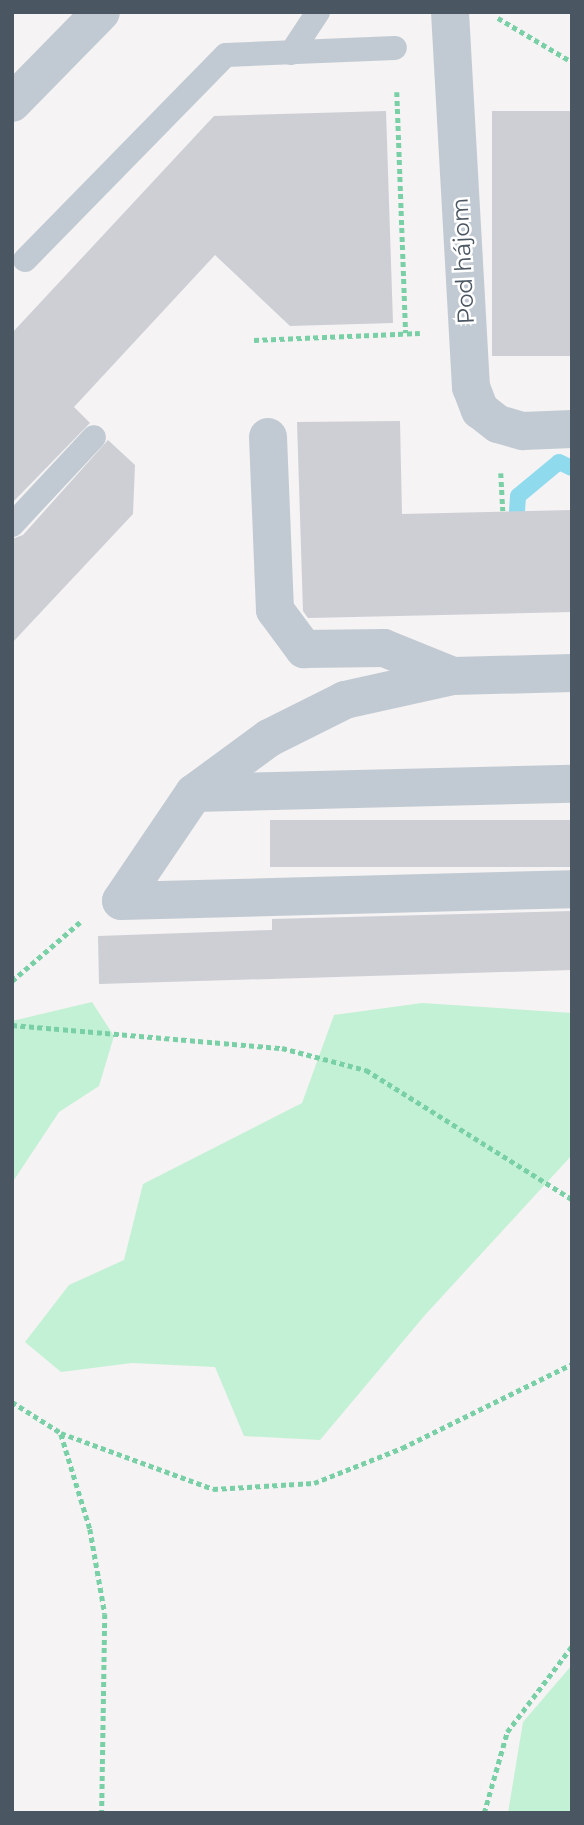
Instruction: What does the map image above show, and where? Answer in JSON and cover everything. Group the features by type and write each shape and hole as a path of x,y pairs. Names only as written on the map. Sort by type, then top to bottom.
{"street":[{"path":"12,103 101,12"},
{"name":"Pod hájom","path":"450,12 471,387 480,410 498,424 523,431 572,429"},
{"path":"268,437 275,610 304,649 384,648 453,676"},
{"path":"121,901 194,793 269,738 345,700 453,676 572,673"},
{"path":"194,793 572,784"},
{"path":"121,901 572,888"}],"lane":[{"path":"291,53 318,12"},
{"path":"25,260 226,55 395,48"},
{"path":"12,525 94,437"}],"path":[{"path":"489,12 572,62"},
{"path":"397,92 405,333"},
{"path":"254,340 467,331"},
{"path":"12,981 77,924 121,901"},
{"path":"12,1025 282,1048 366,1070 572,1199"},
{"path":"12,1402 61,1433 213,1489 314,1483 402,1448 572,1364"},
{"path":"61,1433 90,1528 105,1614 102,1813"},
{"path":"484,1813 507,1732 572,1646"}],"green space":[{"path":"92,1002 114,1036 99,1086 59,1112 12,1183 12,1021"},
{"path":"422,1003 572,1013 572,1155 425,1315 320,1440 244,1436 215,1367 132,1363 61,1372 25,1342 69,1285 124,1260 143,1184 302,1103 334,1015"},
{"path":"572,1665 572,1813 508,1813 523,1722"}],"building":[{"path":"386,111 393,323 290,326 215,255 74,407 90,423 12,503 12,333 214,116"},
{"path":"492,111 572,111 572,356 492,356"},
{"path":"400,421 402,514 572,510 572,612 308,618 303,611 297,422"},
{"path":"108,440 135,465 133,514 12,643 12,539 23,535"},
{"path":"270,820 572,820 572,867 270,867"},
{"path":"572,911 572,970 99,984 98,936 272,930 272,919"}],"waterway":[{"path":"517,511 518,496 559,462 572,468"}]}
